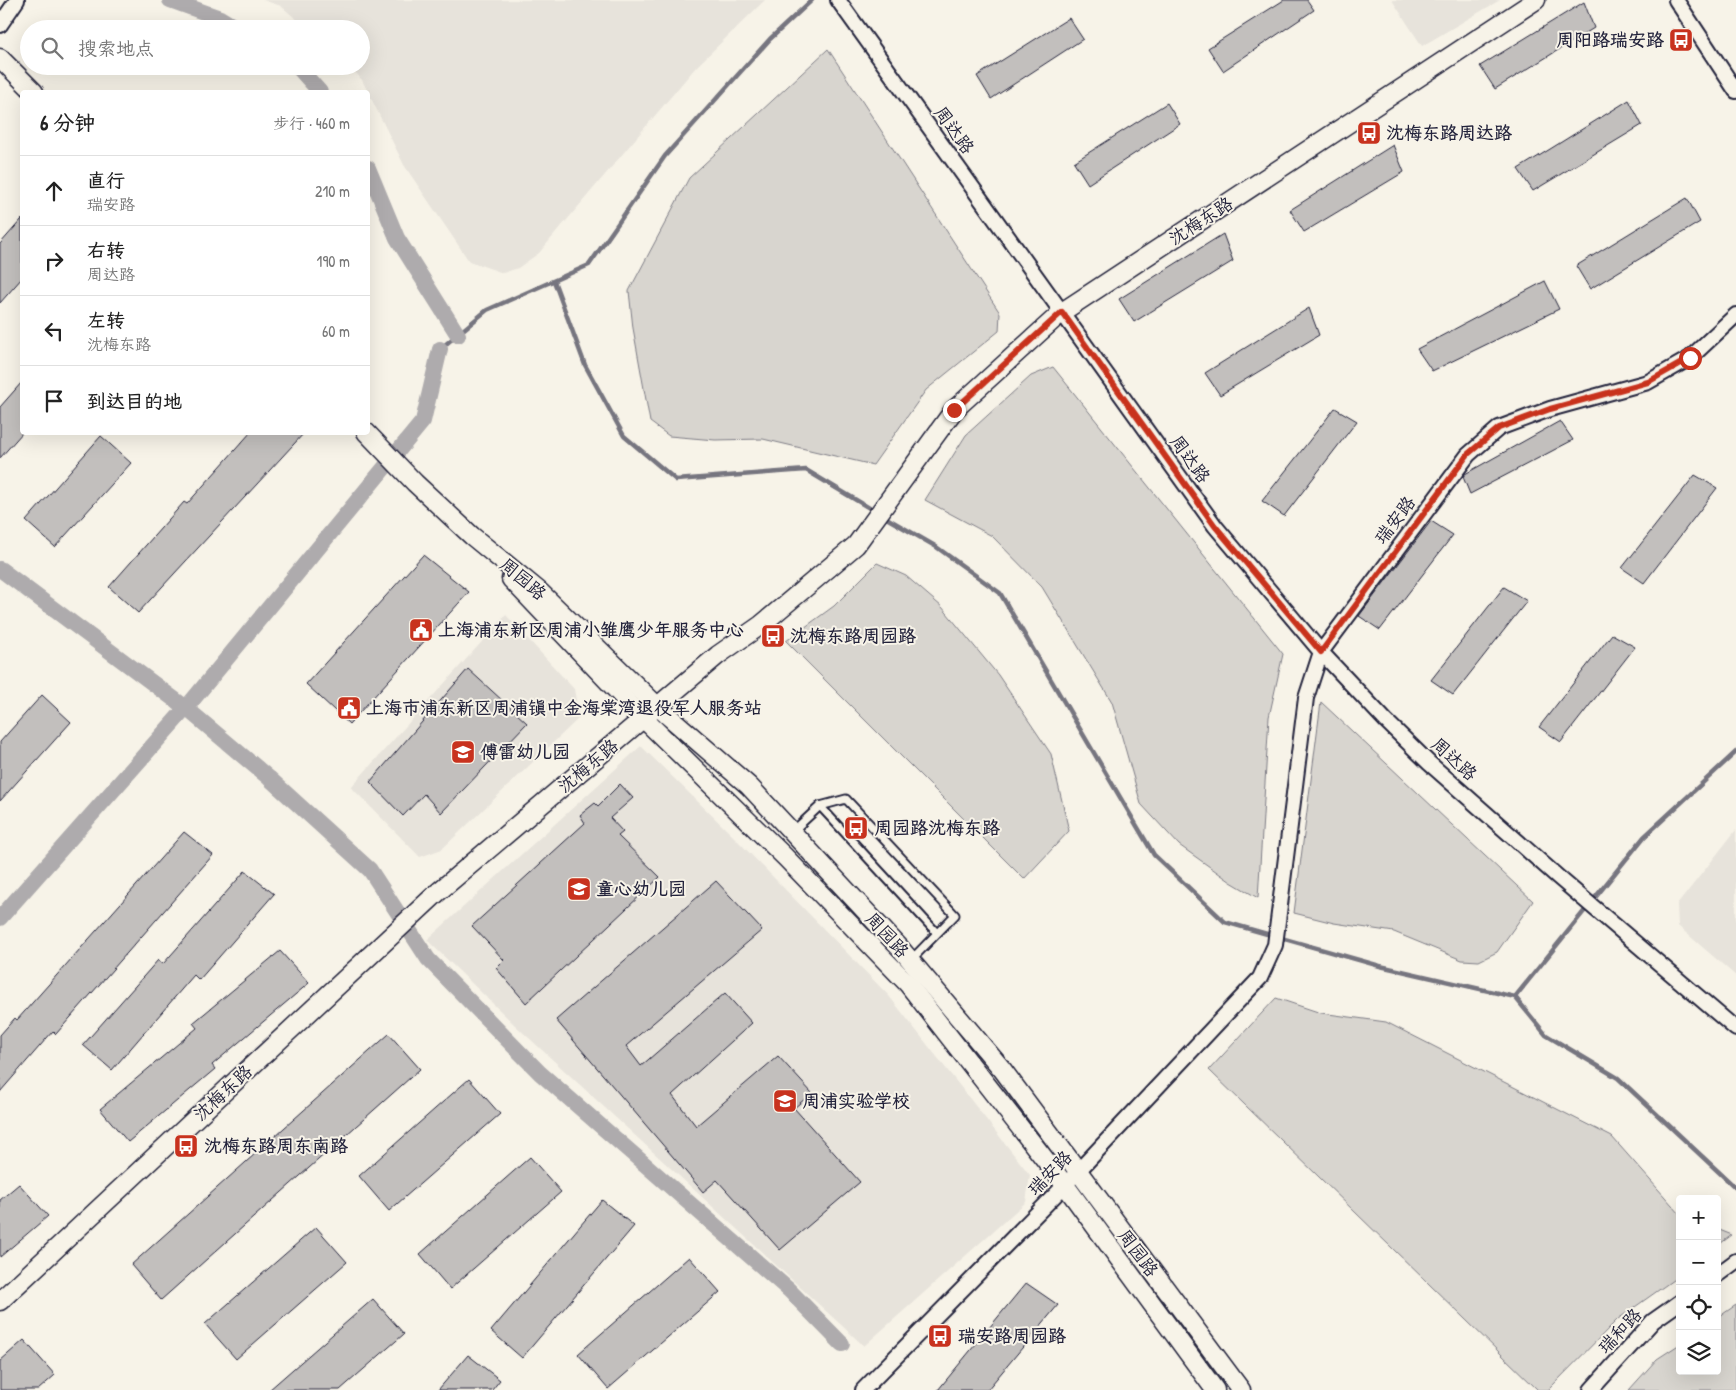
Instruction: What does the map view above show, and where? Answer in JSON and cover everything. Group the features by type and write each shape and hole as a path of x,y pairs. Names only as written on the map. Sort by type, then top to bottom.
{"street":[{"path":"0,25 17,0"},
{"name":"周达路","path":"838,0 1215,526 1321,652 1386,721 1429,763 1558,877 1736,1029"},
{"name":"沈梅东路","path":"0,1301 436,893 718,655 761,625 856,545 954,410 1062,312 1536,0"},
{"path":"1676,0 1736,91"},
{"path":"0,58 32,90"},
{"name":"瑞安路","path":"863,1390 1065,1185 1260,978 1275,945 1306,698 1321,652 1468,454 1499,428 1550,409 1648,382 1690,358 1736,314"},
{"name":"周园路","path":"369,435 415,483 472,536 644,719 785,857 908,984 1065,1185 1216,1390"},
{"name":"周园路","path":"472,536 539,590 658,707 749,786 910,960 1002,1069 1241,1390"},
{"path":"1721,1272 1736,1261"},
{"name":"瑞和路","path":"1591,1390 1653,1321 1676,1305"}],"lane":[{"path":"792,832 820,806 846,799 955,915 910,960"},
{"path":"820,806 936,932"}],"shaded area":[{"path":"263,0 765,0 696,67 539,253 518,268 503,273 469,261 404,165 370,96 370,90 367,90 358,75 370,75 370,20 297,20 281,6"},
{"path":"1392,0 1500,0 1422,46"},
{"path":"828,49 1000,313 999,331 926,390 873,465 763,439 715,440 669,436 650,422 633,328 629,291 689,178"},
{"path":"1053,367 1283,654 1269,717 1258,898 1231,882 1179,845 1141,804 1112,702 1042,587 992,536 925,500 966,435 1031,376"},
{"path":"877,563 906,576 942,607 998,675 1051,754 1069,831 1024,879 786,641 834,606"},
{"name":"傅雷幼儿园","path":"506,615 574,689 579,718 442,849 420,857 351,787"},
{"path":"1321,702 1533,901 1497,952 1479,961 1462,960 1394,932 1334,923 1294,913"},
{"name":"周浦实验学校","path":"641,746 734,837 889,996 1030,1175 1026,1202 864,1346 517,1027 427,940"},
{"path":"1736,830 1736,976 1678,926 1677,905"},
{"path":"1276,998 1321,1013 1386,1022 1612,1137 1676,1209 1676,1278 1618,1319 1548,1390 1538,1390 1209,1070"},
{"path":"1721,1231 1732,1235 1721,1243"},
{"path":"1736,1305 1736,1390 1629,1390 1657,1359 1676,1347 1676,1375 1721,1375 1721,1315"}],"building":[{"path":"1284,0 1307,0 1314,10 1223,71 1208,48"},
{"path":"1584,2 1594,28 1495,89 1480,66"},
{"path":"1069,18 1083,39 991,99 977,76"},
{"path":"1629,100 1642,125 1533,191 1518,169"},
{"path":"1167,103 1180,124 1088,184 1074,162"},
{"path":"1393,145 1404,172 1304,232 1290,210"},
{"path":"1687,198 1700,222 1590,289 1576,266"},
{"path":"20,221 20,280 0,303 0,244"},
{"path":"1223,234 1233,261 1134,322 1119,299"},
{"path":"1545,281 1559,309 1432,371 1417,349"},
{"path":"1309,308 1319,335 1220,395 1205,373"},
{"path":"20,384 20,435 0,458 0,407"},
{"path":"1335,408 1357,421 1284,516 1262,501"},
{"path":"1560,421 1573,440 1470,494 1463,477 1465,474"},
{"path":"248,435 302,435 138,613 109,587 184,502 187,504"},
{"path":"101,436 131,463 55,547 26,521"},
{"path":"1695,475 1717,488 1644,583 1622,568"},
{"path":"1431,521 1453,535 1380,630 1359,616"},
{"path":"423,555 469,592 349,724 306,684"},
{"path":"1504,587 1527,601 1453,695 1431,680"},
{"path":"1612,634 1635,647 1561,742 1539,727"},
{"name":"傅雷幼儿园","path":"468,669 527,723 441,813 424,794 403,816 370,782"},
{"path":"42,695 71,722 0,801 0,742"},
{"name":"童心幼儿园","path":"620,784 633,798 610,818 623,832 618,836 660,877 526,1003 496,968 504,960 472,926 585,823 580,815 595,803 598,806"},
{"path":"184,832 213,855 56,1034 53,1031 0,1092 0,1035 15,1018 17,1020"},
{"path":"245,871 274,894 199,980 194,975 112,1070 83,1045 158,960 163,964"},
{"path":"716,881 762,930 626,1046 641,1066 725,993 752,1023 672,1095 696,1126 778,1056 812,1093 794,1108 860,1182 780,1250 717,1180 703,1192 556,1020"},
{"path":"280,951 309,983 212,1065 215,1069 128,1142 100,1109 197,1028 193,1023"},
{"path":"389,1034 420,1069 161,1300 131,1265"},
{"path":"469,1079 500,1114 389,1211 359,1176"},
{"path":"530,1157 561,1192 450,1289 420,1254"},
{"path":"19,1184 48,1216 0,1257 0,1200"},
{"path":"602,1200 634,1226 522,1358 491,1331"},
{"path":"316,1227 347,1262 236,1359 205,1324"},
{"path":"689,1257 720,1292 608,1389 578,1354"},
{"path":"1026,1283 1058,1305 987,1390 938,1390"},
{"path":"373,1299 404,1334 340,1390 269,1390"},
{"path":"24,1340 55,1375 38,1390 0,1390 0,1361"},
{"path":"468,1355 500,1380 492,1390 438,1390"}],"waterway":[{"path":"170,0 223,20"},
{"path":"440,349 487,310 589,265 665,156 770,39 812,0"},
{"path":"305,75 318,90"},
{"path":"370,173 397,238 458,335"},
{"path":"554,281 585,365 624,436 676,480 806,470 876,512"},
{"path":"0,918 186,708 423,421 440,349"},
{"path":"883,516 935,546 1000,593 1154,855 1225,922 1380,966 1515,997 1546,1035 1618,1078 1736,1188"},
{"path":"0,569 186,708 269,778 370,870 428,959 540,1073 789,1290 842,1344"},
{"path":"1515,997 1644,837 1736,752"}],"place":[{"name":"周阳路瑞安路","path":"1681,40"},
{"name":"沈梅东路周达路","path":"1369,133"},
{"name":"上海浦东新区周浦小雏鹰少年服务中心","path":"421,630"},
{"name":"沈梅东路周园路","path":"773,636"},
{"name":"上海市浦东新区周浦镇中金海棠湾退役军人服务站","path":"349,708"},
{"name":"傅雷幼儿园","path":"463,752"},
{"name":"周园路沈梅东路","path":"856,828"},
{"name":"童心幼儿园","path":"579,889"},
{"name":"周浦实验学校","path":"785,1101"},
{"name":"沈梅东路周东南路","path":"186,1146"},
{"name":"瑞安路周园路","path":"940,1336"}],"route":[{"path":"954,410 1062,312 1215,526 1321,652 1468,454 1499,428 1550,409 1648,382 1690,358"}]}
